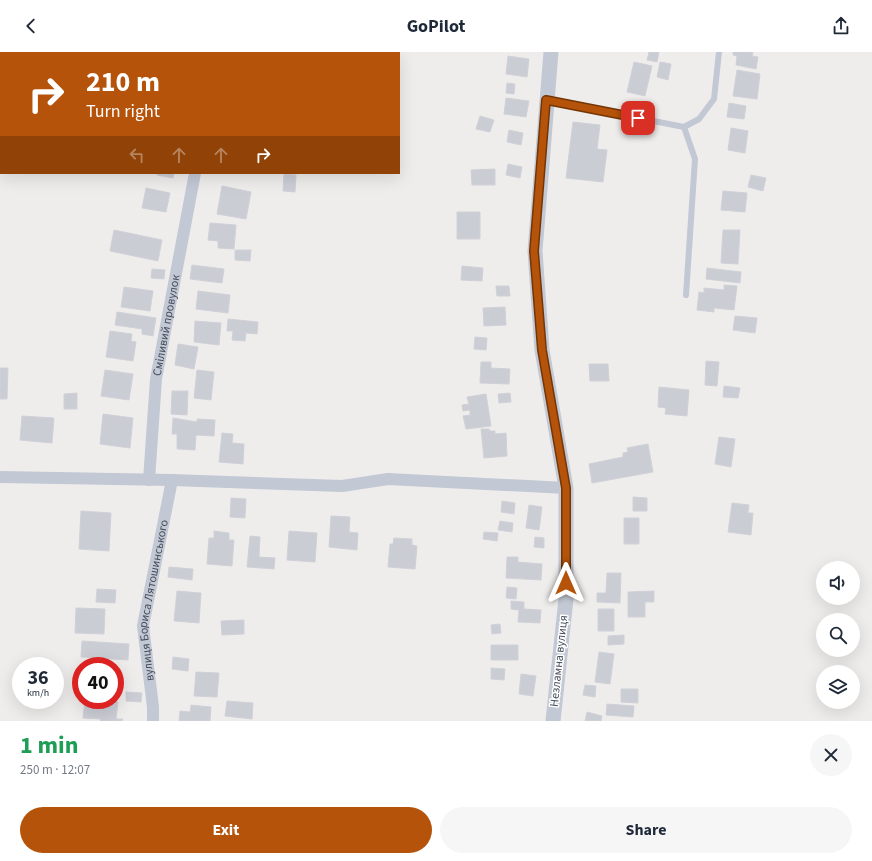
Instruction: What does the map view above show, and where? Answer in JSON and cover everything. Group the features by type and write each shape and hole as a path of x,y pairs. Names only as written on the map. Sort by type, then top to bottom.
{"street":[{"name":"Незламна вулиця","path":"551,52 534,251 542,350 566,488 566,599 553,721"},
{"name":"Сміливий провулок","path":"149,480 156,379 195,174"},
{"path":"0,476 342,486 388,479 566,488"},
{"name":"вулиця Бориса Лятошинського","path":"153,721 153,707 143,626 172,480"}],"lane":[{"path":"546,100 684,127 699,119 714,99 719,52"},
{"path":"684,127 695,158 686,295"}],"building":[{"path":"649,52 659,52 657,62 647,60"},
{"path":"733,52 753,52 752,56 758,57 756,69 736,65 737,56 733,55"},
{"path":"508,56 529,59 527,77 506,74"},
{"path":"634,62 652,66 645,96 627,92"},
{"path":"660,62 671,64 668,80 657,77"},
{"path":"737,70 760,74 757,99 733,96"},
{"path":"507,83 515,84 514,94 506,93"},
{"path":"506,98 529,101 526,117 504,114"},
{"path":"729,103 746,106 744,119 727,117"},
{"path":"480,116 494,120 490,132 476,129"},
{"path":"573,122 600,125 597,149 607,150 603,182 566,178"},
{"path":"731,128 748,131 745,153 728,150"},
{"path":"509,130 523,133 521,145 507,142"},
{"path":"508,164 522,167 520,178 506,175"},
{"path":"495,169 495,185 472,185 471,170"},
{"path":"157,174 174,174 173,178"},
{"path":"284,174 296,175 295,192 283,191"},
{"path":"751,175 766,178 763,191 748,187"},
{"path":"222,186 251,192 246,219 217,214"},
{"path":"146,188 170,193 166,212 142,208"},
{"path":"723,191 747,193 745,212 721,210"},
{"path":"457,212 480,212 480,239 457,239"},
{"path":"210,223 236,225 234,249 218,248 218,241 208,240"},
{"path":"114,230 162,240 158,261 110,251"},
{"path":"723,230 740,230 738,264 721,263"},
{"path":"235,250 251,250 250,261 235,260"},
{"path":"192,265 224,269 222,283 190,279"},
{"path":"462,266 483,268 482,281 461,280"},
{"path":"707,268 741,272 740,283 706,279"},
{"path":"152,269 165,270 164,279 151,278"},
{"path":"724,285 737,286 734,310 714,308 714,312 697,310 699,292 704,293 704,288 724,290"},
{"path":"496,286 509,286 510,296 497,296"},
{"path":"124,287 153,291 150,311 121,307"},
{"path":"198,291 230,295 228,313 196,309"},
{"path":"505,307 506,325 484,326 483,308"},
{"path":"117,312 156,318 153,336 142,334 142,329 115,325"},
{"path":"735,316 757,318 755,333 733,330"},
{"path":"228,319 258,322 257,334 246,333 245,341 232,340 233,331 227,331"},
{"path":"195,321 221,323 219,345 194,342"},
{"path":"110,331 132,334 131,341 136,342 133,361 106,357"},
{"path":"475,337 487,338 486,350 474,349"},
{"path":"178,344 198,347 194,369 175,365"},
{"path":"706,361 719,362 717,386 705,385"},
{"path":"481,362 491,362 491,368 510,369 509,384 480,383"},
{"path":"589,364 608,364 609,381 590,381"},
{"path":"0,368 8,368 7,399 0,399"},
{"path":"105,370 133,374 129,400 101,396"},
{"path":"197,370 214,372 211,400 194,398"},
{"path":"724,386 740,388 738,398 723,397"},
{"path":"659,387 689,390 687,416 665,414 666,408 658,407"},
{"path":"172,391 188,391 187,415 171,414"},
{"path":"77,393 77,409 64,409 64,394"},
{"path":"510,393 511,402 499,403 498,394"},
{"path":"486,394 491,426 466,429 463,416 470,415 470,410 463,411 462,405 469,404 467,397"},
{"path":"103,414 133,418 130,448 100,444"},
{"path":"22,416 54,418 52,443 20,440"},
{"path":"173,418 197,422 197,419 215,420 214,436 196,435 195,450 177,449 177,434 172,434"},
{"path":"481,429 495,431 495,434 506,433 507,456 484,458"},
{"path":"222,433 233,434 232,443 244,444 243,464 219,462"},
{"path":"719,437 735,439 731,467 715,464"},
{"path":"648,444 653,472 592,483 589,464 623,457 623,453 628,452 627,448"},
{"path":"633,497 647,498 647,511 633,511"},
{"path":"231,498 246,499 245,518 230,517"},
{"path":"502,501 515,503 514,514 501,512"},
{"path":"732,503 749,505 748,513 753,513 751,535 728,532"},
{"path":"529,505 542,507 539,530 526,528"},
{"path":"81,511 111,513 109,551 79,549"},
{"path":"331,516 350,517 349,532 358,533 357,550 329,547"},
{"path":"624,518 639,518 639,544 624,544"},
{"path":"500,521 513,523 512,532 498,530"},
{"path":"214,531 229,533 229,540 234,540 232,566 207,564 209,538 214,538"},
{"path":"289,531 317,533 315,562 287,560"},
{"path":"484,532 498,533 497,541 483,539"},
{"path":"250,536 260,537 259,557 275,558 274,569 247,567"},
{"path":"535,537 544,538 544,548 534,547"},
{"path":"394,538 412,539 412,545 417,546 415,569 388,567 390,544 393,544"},
{"path":"507,557 518,557 518,562 542,564 541,580 506,578"},
{"path":"169,567 193,569 192,580 168,577"},
{"path":"607,573 621,573 620,603 597,602 597,593 606,593"},
{"path":"507,587 517,588 516,599 506,598"},
{"path":"97,589 116,590 115,603 96,602"},
{"path":"177,591 201,593 199,623 174,621"},
{"path":"654,591 654,602 645,602 645,617 628,617 628,592"},
{"path":"511,601 524,602 524,609 541,610 540,623 518,622 519,610 511,609"},
{"path":"76,608 105,609 104,634 75,633"},
{"path":"598,609 614,609 614,631 598,631"},
{"path":"244,620 244,634 222,635 221,621"},
{"path":"500,624 501,633 492,634 491,625"},
{"path":"624,635 624,644 608,645 608,636"},
{"path":"82,641 129,644 128,660 124,660 124,657 81,657"},
{"path":"491,645 518,645 518,660 491,660"},
{"path":"599,652 614,654 610,684 595,682"},
{"path":"173,657 189,659 188,671 172,669"},
{"path":"491,668 505,669 504,680 491,679"},
{"path":"196,672 219,673 217,697 194,696"},
{"path":"521,674 536,676 533,696 519,694"},
{"path":"585,685 596,686 595,697 583,695"},
{"path":"621,689 638,689 638,703 621,702"},
{"path":"126,692 142,693 141,702 126,701"},
{"path":"227,701 253,703 252,719 225,716"},
{"path":"607,704 634,706 633,717 606,715"},
{"path":"191,705 211,707 210,721 179,721 180,711 190,712"},
{"path":"84,709 117,709 116,719 123,719 122,721 100,721 101,719 83,718"},
{"path":"587,712 602,716 601,721 585,721"}],"route":[{"path":"566,583 566,488 542,350 534,251 546,100 638,118"}]}
